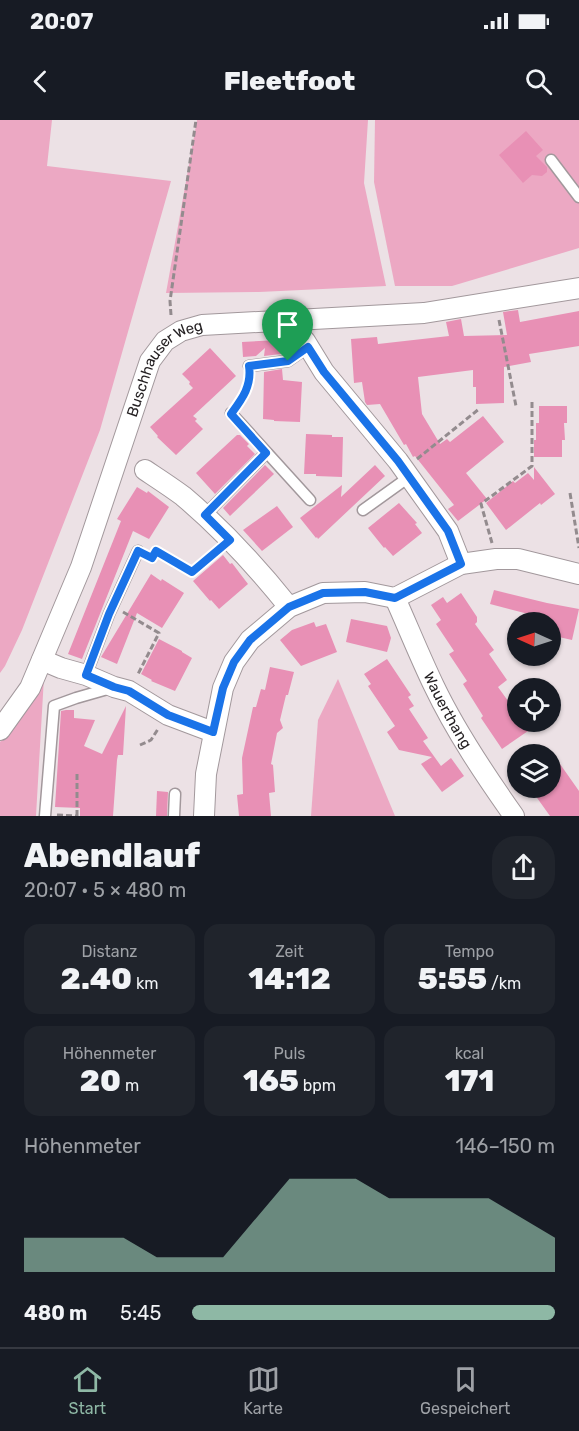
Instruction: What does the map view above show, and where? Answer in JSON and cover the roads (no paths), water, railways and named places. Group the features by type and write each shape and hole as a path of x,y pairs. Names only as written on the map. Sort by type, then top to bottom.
{"street":[{"name":"Buschhauser Weg","path":"0,730 30,688 42,660 81,567 150,361 165,341 181,331 202,325 424,313 579,288"},
{"path":"307,344 324,372 406,473 448,531 461,564"},
{"path":"145,470 205,515 289,607"},
{"path":"204,816 206,774 223,688 234,662 250,640 289,607 323,593 365,592 395,598 461,564 496,559 518,559 579,574"},
{"name":"Wauerthang","path":"395,598 435,687 493,787 514,816"},
{"path":"42,660 122,689 168,715 213,732"}],"lane":[{"path":"551,159 579,196"},
{"path":"249,366 288,361 307,344"},
{"path":"231,414 310,500"},
{"path":"205,515 266,453"},
{"path":"363,510 406,473"},
{"path":"86,675 138,551"},
{"path":"45,816 54,706 76,698 122,689"},
{"path":"174,816 175,794"}]}
